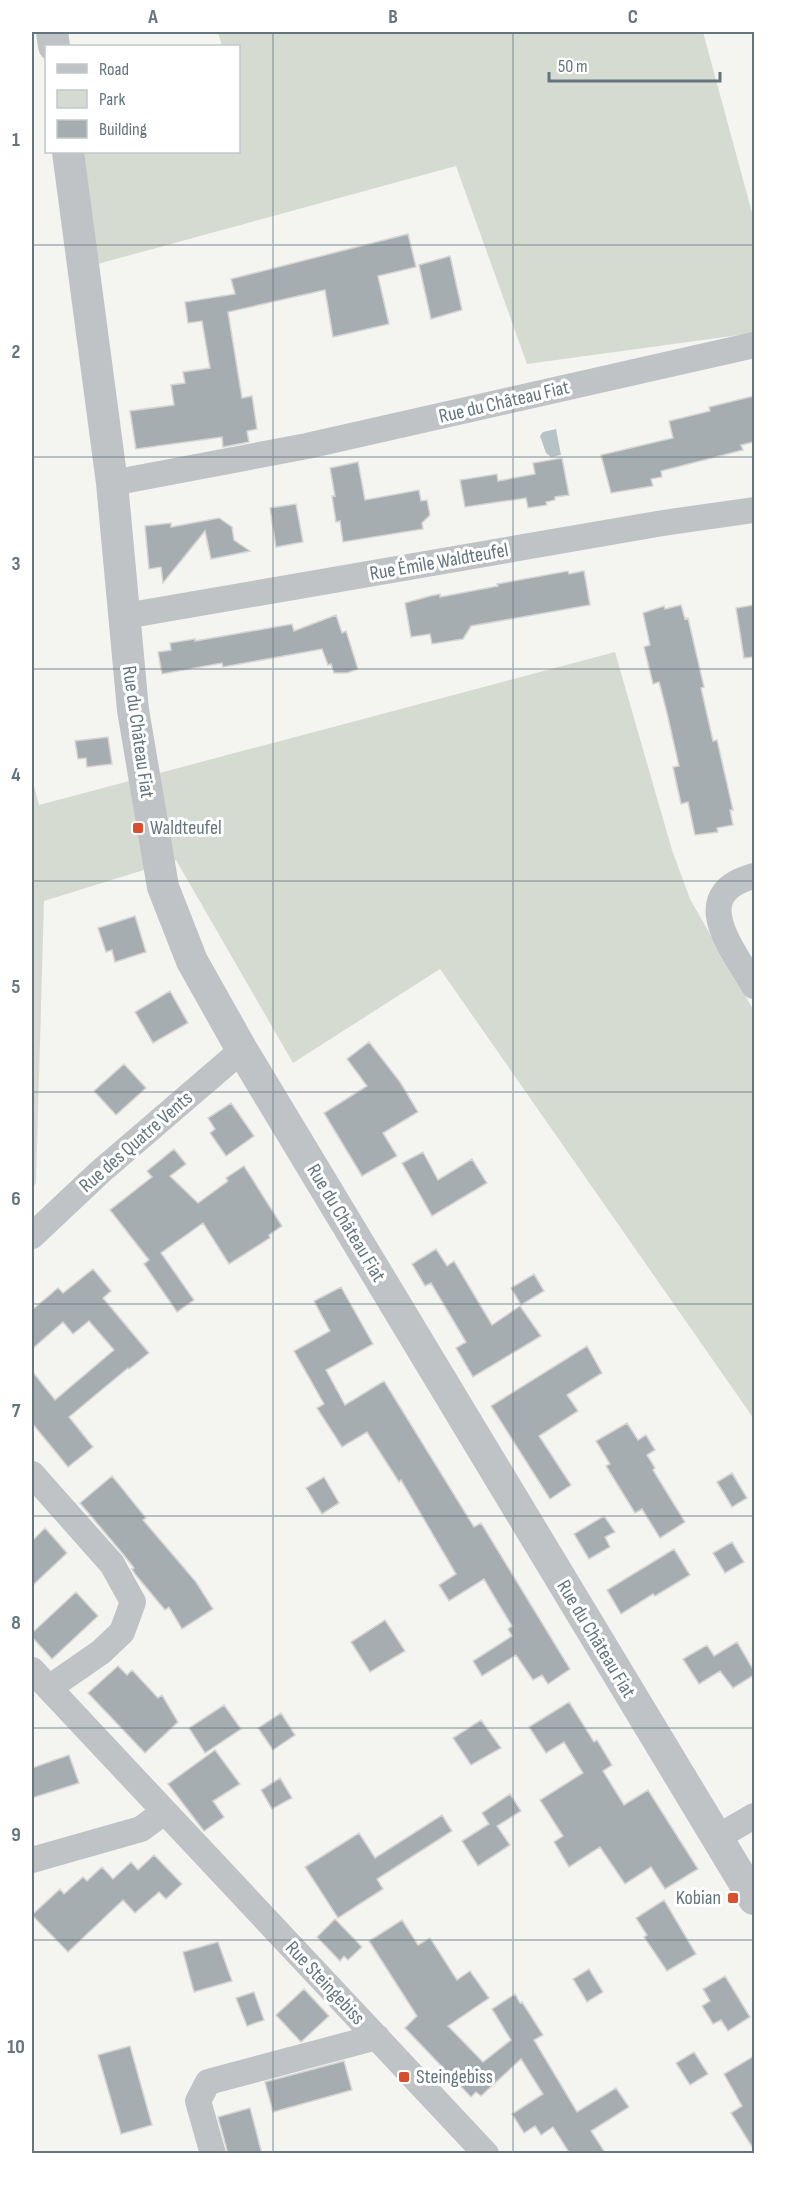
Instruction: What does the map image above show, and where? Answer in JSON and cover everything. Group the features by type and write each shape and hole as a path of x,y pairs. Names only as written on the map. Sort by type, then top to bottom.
{"street":[{"name":"Rue du Château Fiat","path":"68,153 112,483 133,710 163,886 192,961 242,1050 754,1899"},
{"name":"Rue du Château Fiat","path":"112,483 307,446 754,345"},
{"name":"Rue Émile Waldteufel","path":"124,616 663,523 754,510"},
{"path":"754,876 734,884 719,901 717,912 724,934 754,986"},
{"name":"Rue des Quatre Vents","path":"32,1236 100,1172 242,1050"},
{"path":"32,1474 112,1564 134,1602 122,1632 101,1652 49,1688"},
{"name":"Rue Steingebiss","path":"32,1670 486,2154"},
{"path":"32,1860 141,1829 164,1812"},
{"path":"716,1838 754,1816"},
{"path":"213,2154 198,2101 208,2082 377,2037"}],"green space":[{"path":"218,32 703,32 754,220 754,333 527,364 456,166 94,265 80,153 240,153 240,45 222,45"},
{"path":"615,652 672,850 690,899 754,1011 754,1419 440,969 293,1063 176,860 44,901 36,1183 32,1188 32,778 39,805"}],"shaded area":[{"path":"556,429 561,455 551,457 546,453 540,436 543,432"}],"building":[{"path":"408,234 416,267 378,276 389,324 333,337 325,290 228,312 242,398 252,396 257,429 247,431 249,442 223,447 222,437 136,449 130,411 174,405 171,385 185,383 183,372 210,368 202,321 188,323 185,302 235,294 231,279"},
{"path":"450,256 462,310 431,319 419,265"},
{"path":"754,396 754,442 741,445 743,450 661,471 662,477 651,479 653,486 611,493 601,455 673,438 669,421 710,411 709,407"},
{"path":"562,458 569,495 555,497 555,500 546,502 547,505 528,508 526,498 465,507 460,480 497,474 498,481 535,474 533,463"},
{"path":"358,462 365,500 419,490 421,501 427,500 430,515 422,523 423,529 343,542 340,521 336,522 332,496 335,496 330,468"},
{"path":"296,504 303,542 276,547 270,508"},
{"path":"219,518 232,527 234,540 250,551 211,559 205,531 163,583 161,567 149,569 145,526 171,523 171,527"},
{"path":"568,571 569,574 584,571 590,605 471,626 463,639 432,644 430,634 411,637 405,603 440,594 440,597"},
{"path":"681,605 685,619 688,618 704,687 701,688 713,741 717,740 733,810 730,810 733,825 717,828 718,832 695,835 688,802 681,804 673,767 679,766 667,713 659,682 653,684 644,647 650,645 643,613 664,606 665,609"},
{"path":"754,605 754,657 744,658 736,608"},
{"path":"336,615 342,633 346,631 358,669 347,673 334,673 322,649 223,667 222,663 162,674 158,652 171,650 170,643 195,639 195,641 292,624 294,631"},
{"path":"108,737 112,764 87,767 86,758 78,759 75,741"},
{"path":"135,916 146,952 115,962 112,950 106,952 98,928"},
{"path":"170,991 188,1023 153,1043 135,1012"},
{"path":"369,1042 400,1082 418,1112 383,1133 397,1156 362,1176 324,1113 367,1086 347,1059"},
{"path":"124,1064 146,1088 116,1115 94,1091"},
{"path":"231,1103 254,1136 226,1156 210,1133 215,1129 208,1118"},
{"path":"174,1149 186,1164 170,1176 198,1203 228,1181 226,1178 244,1166 282,1226 269,1235 270,1238 229,1264 203,1223 161,1253 194,1300 177,1312 144,1264 149,1260 110,1210 152,1177 147,1171"},
{"path":"423,1152 438,1180 472,1159 487,1183 432,1216 402,1163"},
{"path":"436,1249 447,1266 454,1261 492,1325 520,1306 541,1336 473,1377 456,1348 466,1342 431,1283 425,1286 412,1264"},
{"path":"93,1269 111,1291 103,1298 149,1353 69,1417 93,1447 68,1467 32,1423 32,1371 55,1400 114,1350 89,1321 73,1334 63,1322 32,1349 32,1310 58,1288 63,1293"},
{"path":"534,1274 544,1291 521,1305 511,1288"},
{"path":"341,1287 373,1344 326,1370 345,1405 384,1381 474,1527 481,1523 570,1669 548,1684 542,1675 533,1680 516,1655 482,1676 473,1661 512,1636 508,1629 512,1626 484,1579 449,1601 439,1585 456,1574 401,1480 399,1482 367,1432 342,1447 317,1408 324,1404 294,1351 330,1331 314,1301"},
{"path":"587,1346 602,1373 567,1395 578,1411 539,1436 571,1485 550,1499 491,1406"},
{"path":"627,1423 638,1440 646,1435 655,1450 647,1455 655,1468 653,1470 685,1522 660,1538 642,1509 635,1513 606,1466 610,1464 596,1441"},
{"path":"732,1473 747,1498 732,1507 717,1482"},
{"path":"112,1476 146,1518 143,1520 196,1582 213,1609 182,1629 169,1607 165,1610 135,1574 132,1569 134,1568 123,1554 80,1503"},
{"path":"324,1477 339,1503 322,1514 306,1488"},
{"path":"604,1516 615,1532 605,1537 610,1547 589,1559 574,1534"},
{"path":"45,1528 67,1553 32,1586 32,1541"},
{"path":"732,1542 744,1562 725,1573 713,1553"},
{"path":"674,1549 690,1575 621,1614 607,1590"},
{"path":"76,1592 98,1616 52,1659 32,1637 32,1633"},
{"path":"385,1620 405,1651 370,1672 351,1642"},
{"path":"737,1642 754,1671 754,1675 733,1688 720,1671 699,1684 683,1659 707,1645 714,1656"},
{"path":"118,1666 127,1675 132,1670 158,1698 162,1695 178,1722 145,1753 88,1693"},
{"path":"569,1702 594,1742 597,1740 612,1765 603,1771 624,1805 648,1790 698,1869 665,1889 651,1867 625,1884 600,1847 569,1867 554,1842 563,1836 540,1800 583,1773 564,1742 546,1753 529,1727"},
{"path":"224,1705 241,1729 205,1753 189,1728"},
{"path":"281,1713 295,1735 273,1750 258,1728"},
{"path":"481,1720 501,1748 471,1765 453,1738"},
{"path":"215,1750 240,1784 213,1801 224,1817 204,1831 168,1784"},
{"path":"69,1755 79,1783 32,1798 32,1768"},
{"path":"280,1778 292,1798 272,1809 261,1790"},
{"path":"510,1794 521,1811 497,1826 510,1845 478,1866 462,1841 489,1824 482,1813"},
{"path":"442,1815 452,1831 377,1879 383,1889 338,1918 305,1867 359,1833 375,1858"},
{"path":"154,1855 182,1884 166,1899 159,1892 135,1913 123,1900 68,1952 32,1915 60,1889 64,1894 83,1877 87,1881 102,1867 113,1879 131,1862 138,1870"},
{"path":"664,1900 696,1954 667,1971 644,1937 647,1935 636,1918"},
{"path":"335,1919 362,1947 348,1960 344,1956 340,1961 317,1937"},
{"path":"402,1920 418,1945 430,1938 457,1980 470,1971 489,1998 448,2026 483,2062 511,2040 492,2009 515,1994 543,2035 534,2040 577,2112 616,2088 629,2107 591,2131 606,2154 570,2154 553,2127 541,2135 535,2126 524,2133 512,2114 543,2094 521,2059 481,2096 476,2092 471,2097 405,2028 417,2016 369,1941"},
{"path":"218,1942 232,1981 194,1992 183,1952"},
{"path":"589,1969 603,1992 587,2002 573,1979"},
{"path":"725,1976 750,2017 728,2031 721,2020 713,2024 702,2006 710,2001 703,1989"},
{"path":"304,1989 329,2016 301,2042 276,2015"},
{"path":"254,1992 264,2020 247,2026 236,1998"},
{"path":"130,2046 152,2125 121,2134 98,2055"},
{"path":"694,2052 708,2074 690,2085 676,2063"},
{"path":"754,2056 754,2150 731,2113 742,2106 724,2074"},
{"path":"344,2061 352,2090 273,2112 265,2082"},
{"path":"250,2108 262,2154 228,2154 218,2117"}],"place":[{"name":"Waldteufel","path":"138,828"},
{"name":"Kobian","path":"733,1898"},
{"name":"Steingebiss","path":"404,2077"}]}
